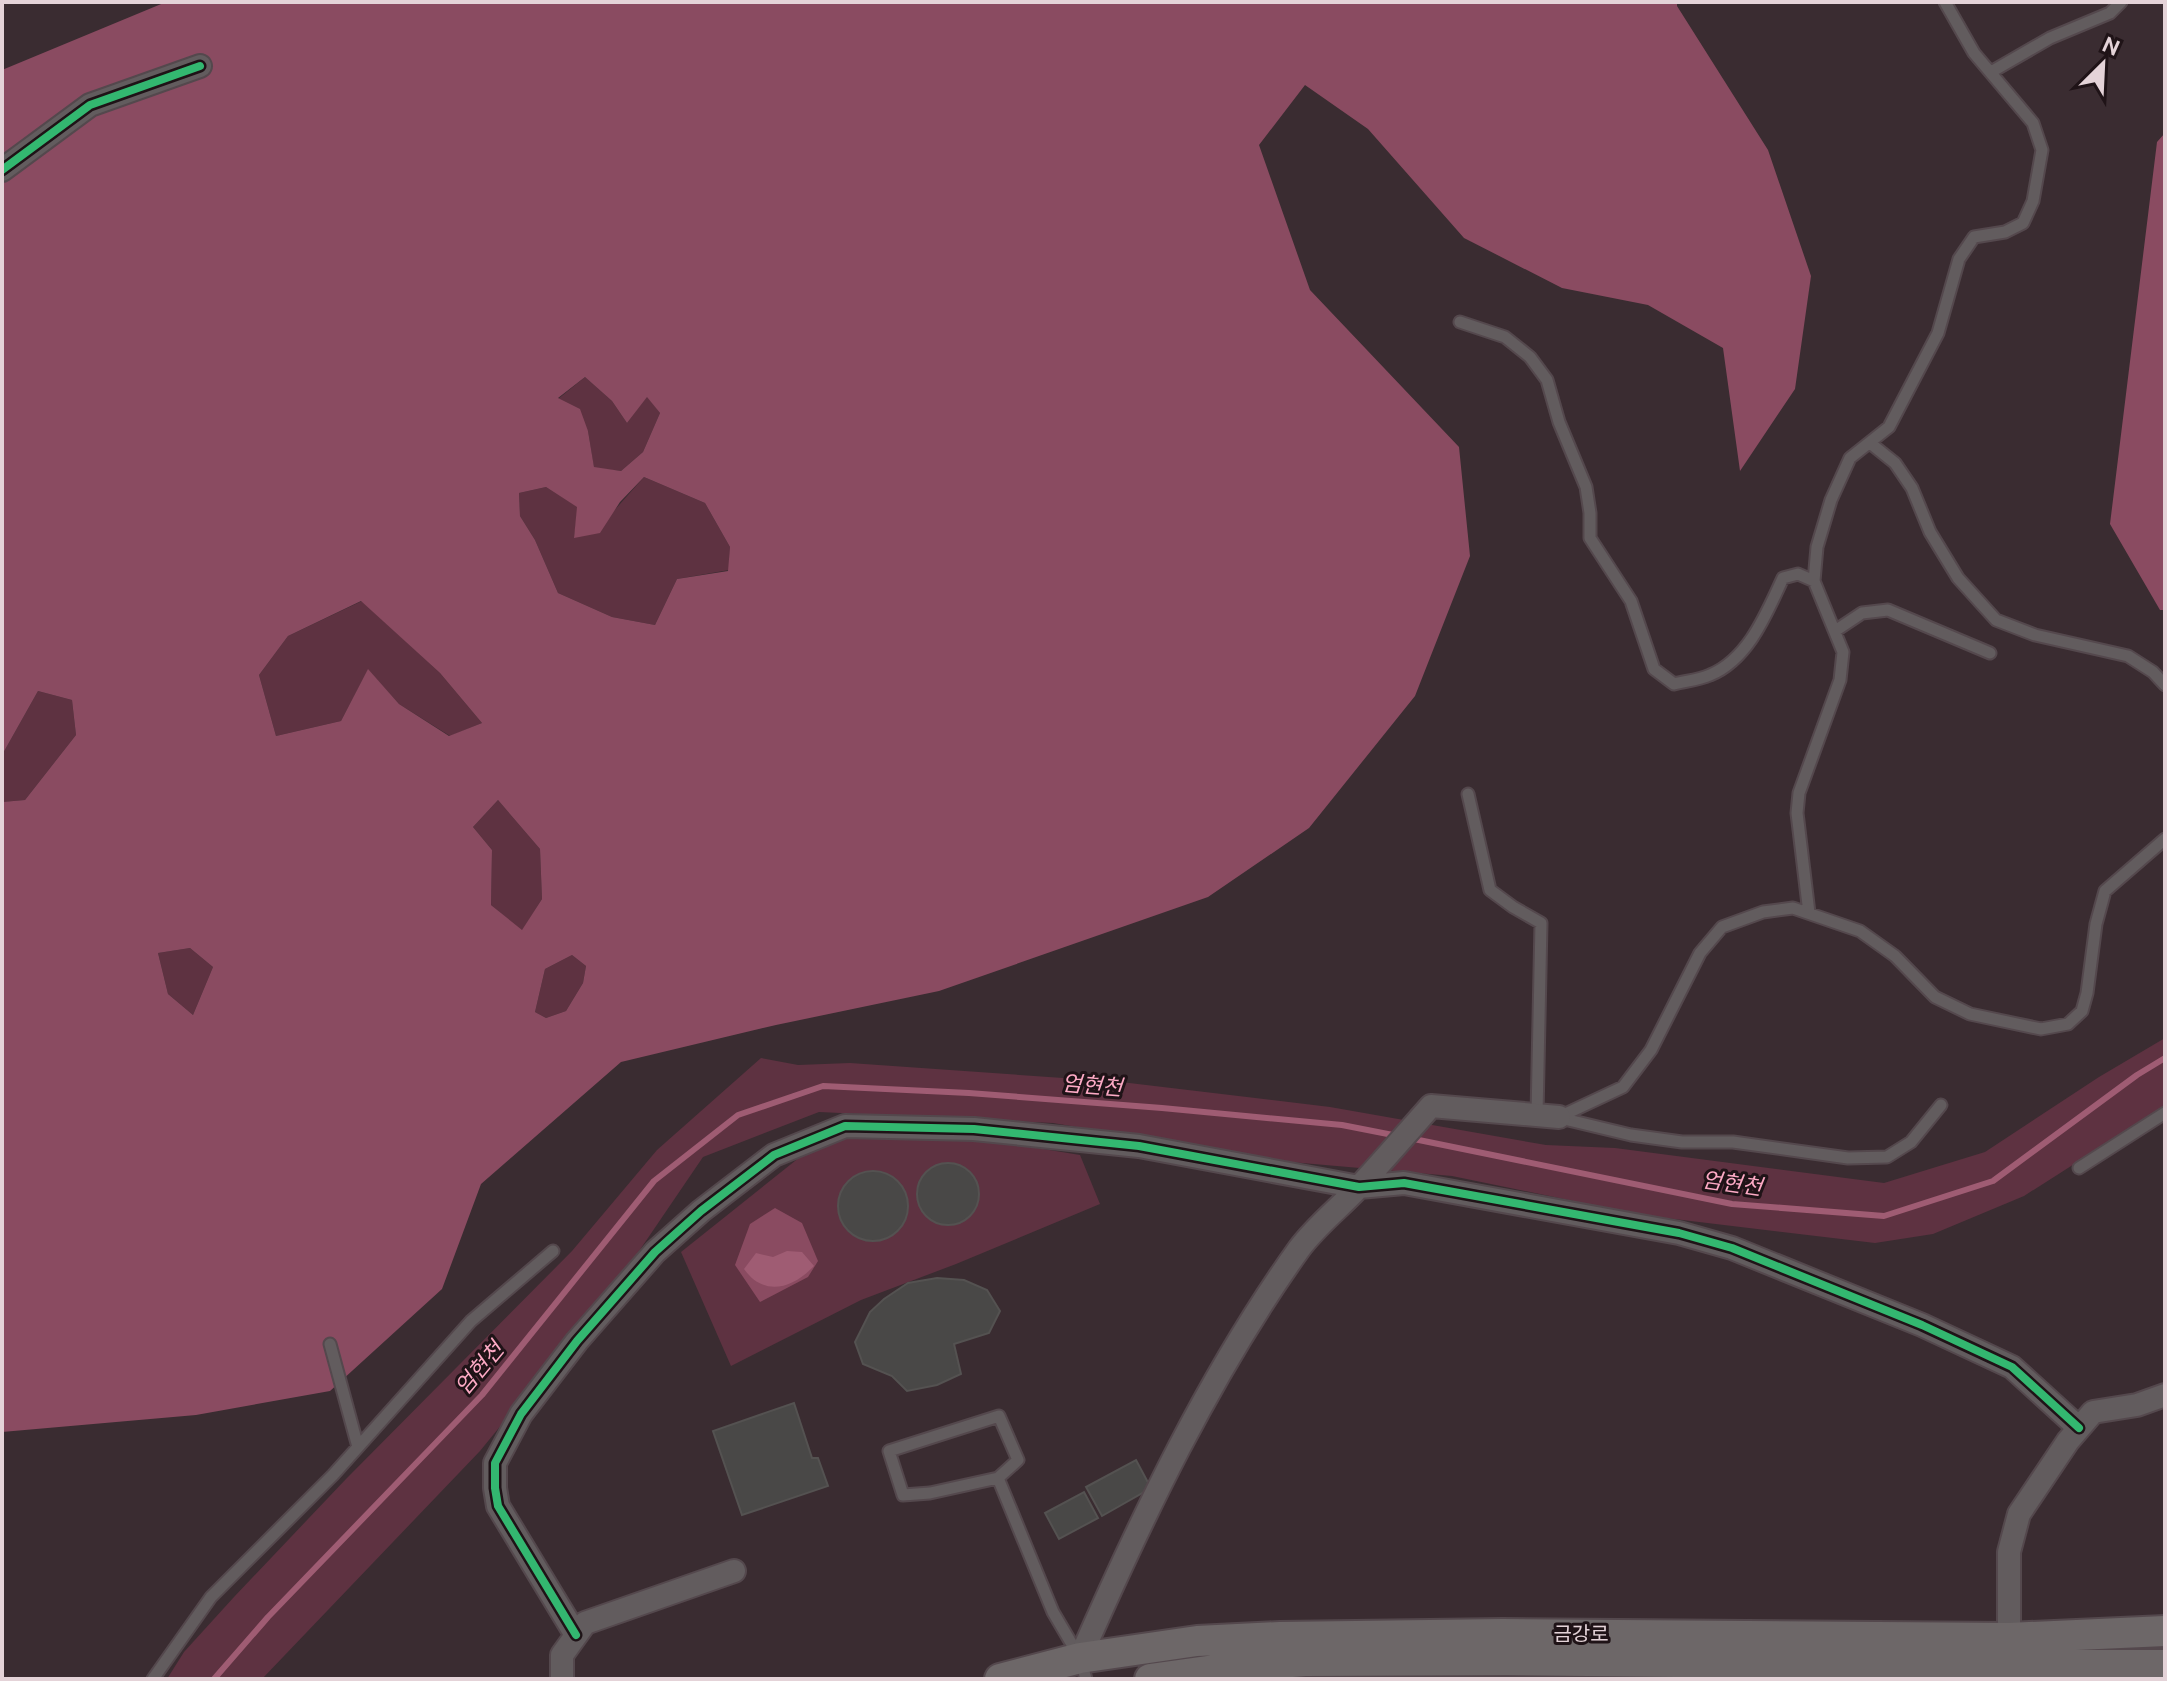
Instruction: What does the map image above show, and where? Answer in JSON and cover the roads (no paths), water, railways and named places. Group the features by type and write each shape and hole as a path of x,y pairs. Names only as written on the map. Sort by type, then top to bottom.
{"main road":[{"name":"금강로","path":"1000,1679 1083,1668 1197,1641 1280,1637 1519,1634 2009,1638 2165,1631"},
{"name":"금강로","path":"1150,1679 1305,1661 2165,1665"}],"street":[{"path":"2,170 90,105 200,66"},
{"path":"1083,1668 1126,1553 1233,1351 1300,1247 1431,1106 1548,1116"},
{"path":"576,1635 498,1506 495,1463 531,1402 577,1341 655,1252 701,1211 774,1155 845,1126 974,1129 1139,1146 1359,1187 1404,1183 1679,1233 1732,1248 1922,1325 2012,1367 2079,1428"},
{"path":"2009,1638 2009,1552 2019,1514 2093,1412 2137,1405 2165,1395"},
{"path":"562,1679 562,1655 585,1623 734,1571"}],"lane":[{"path":"1809,913 1797,813 1799,793 1840,680 1843,652 1814,581 1817,547 1831,500 1850,458 1889,427 1938,333 1959,259 1974,237 2005,232 2023,223 2033,201 2042,150 2033,123 1974,53 1945,2"},
{"path":"1991,72 2050,38 2110,13 2121,2"},
{"path":"1460,322 1505,337 1530,357 1547,380 1559,422 1586,487 1590,538 1631,601 1654,669 1674,684 1711,675 1741,653 1783,578 1798,574 1814,581"},
{"path":"1870,443 1895,463 1912,488 1930,532 1958,578 1996,620 2035,635 2128,656 2153,672 2165,685"},
{"path":"1835,631 1862,613 1888,610 1990,653"},
{"path":"1468,794 1490,890 1541,923 1548,1116"},
{"path":"1548,1116 1623,1087 1651,1050 1700,953 1722,927 1763,912 1793,908 1860,931 1895,956 1935,997 1970,1014 2041,1029 2068,1024 2082,1011 2096,924 2105,891 2165,839"},
{"path":"1548,1116 1631,1135 1682,1142 1733,1142 1848,1158 1874,1158 1887,1157 1911,1142 1941,1105"},
{"path":"2079,1168 2165,1113"},
{"path":"153,1679 211,1597 358,1447 471,1321 553,1251"},
{"path":"330,1344 358,1447"},
{"path":"999,1416 1018,1460 998,1478 930,1493 903,1495 889,1451 999,1416"},
{"path":"998,1478 1053,1612 1083,1668"}],"waterway":[{"name":"엄현천","path":"1409,1138 1732,1204 1884,1216 1993,1181 2137,1075 2165,1058"},
{"name":"엄현천","path":"214,1679 268,1617 482,1395 654,1181 738,1115 823,1086 969,1093 1162,1108 1342,1125 1398,1136"}]}
